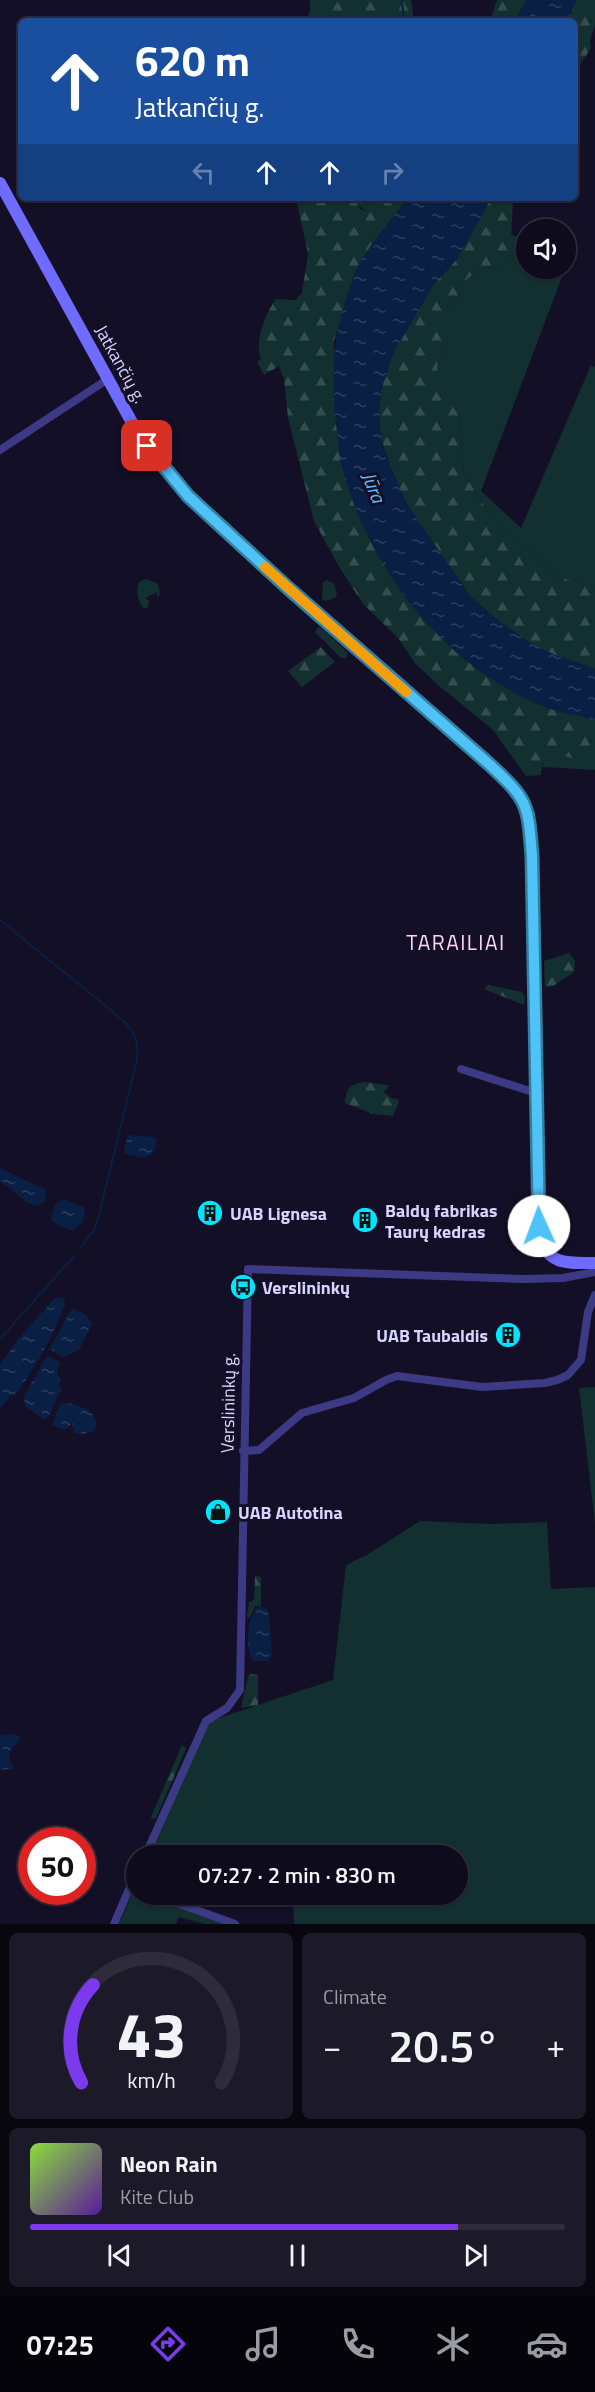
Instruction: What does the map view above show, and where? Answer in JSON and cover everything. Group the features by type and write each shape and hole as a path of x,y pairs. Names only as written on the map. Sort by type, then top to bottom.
{"main road":[{"name":"Jatkančių g.","path":"0,183 108,379 147,446 172,479 318,615 489,764 516,790 527,808 532,856 539,1226 542,1243 547,1253 557,1260 595,1263"}],"street":[{"path":"0,450 108,379"},
{"path":"461,1069 536,1093"},
{"name":"Verslininkų g.","path":"150,1845 206,1721 227,1708 240,1690 248,1269 523,1279 574,1277 595,1272"},
{"path":"243,1451 259,1450 302,1413 354,1398 397,1376 482,1387 545,1383 557,1380 568,1375 581,1360 588,1312 595,1295"},
{"path":"114,1924 126,1898"},
{"path":"183,1905 235,1924"}],"green space":[{"path":"310,0 411,0 414,18 308,18"},
{"path":"497,0 526,0 517,18 491,18"},
{"path":"576,0 595,0 595,25 590,40 591,48 578,71 578,18 569,18"},
{"path":"297,201 356,201 361,210 373,213 383,208 384,201 406,201 357,268 334,341 335,413 341,462 367,534 382,562 406,598 429,626 471,663 495,680 540,705 595,720 595,759 576,759 551,753 544,758 541,775 526,776 493,730 415,663 398,638 363,604 338,565 314,521 288,418 284,379 279,366 264,375 257,362 261,359 259,344 262,328 272,305 276,299 296,300 302,293 308,254"},
{"path":"356,201 384,201 383,206 376,213 367,211"},
{"path":"489,201 513,201 510,261 502,266 480,269 465,281 461,294 447,312 447,341 438,361 437,370 446,380 459,414 464,473 488,512 503,529 548,565 556,576 595,588 595,669 555,655 530,643 495,618 470,596 406,503 389,463 381,438 379,413 381,390 392,354 434,284 457,259"},
{"path":"510,234 516,236 516,279 561,279 481,491 521,528 591,365 595,367 595,588 556,576 548,565 503,529 488,512 464,473 459,414 437,370 438,361 447,340 447,312 461,294 465,281 480,269 501,266 510,261"},
{"path":"146,579 158,584 160,594 157,598 157,592 145,598 149,601 148,607 144,609 138,596 138,589 139,582"},
{"path":"327,580 334,584 337,594 335,598 325,601 322,599 323,582"},
{"path":"318,627 348,653 346,658 341,658 315,632"},
{"path":"321,647 335,662 302,687 288,671"},
{"path":"549,752 557,752 576,759 595,759 595,770 542,767 544,757"},
{"path":"569,953 575,961 574,972 553,986 545,987 544,961"},
{"path":"488,985 522,992 525,997 524,1005 484,989"},
{"path":"364,1082 389,1086 384,1092 399,1102 393,1116 373,1114 345,1103 350,1088"},
{"path":"595,1387 595,1523 579,1388"},
{"path":"420,1521 491,1524 547,1522 551,1589 595,1587 595,1924 294,1924 293,1905 468,1905 468,1845 154,1845 206,1727 213,1720 333,1680 346,1565 367,1555"},
{"path":"255,1576 261,1577 261,1606 255,1606 249,1618 247,1617 249,1602 254,1600"},
{"path":"250,1674 258,1675 258,1705 241,1708 248,1677"},
{"path":"184,1746 186,1749 156,1818 152,1819 181,1747"},
{"path":"127,1905 200,1905 198,1912 235,1924 205,1924 179,1917 176,1924 119,1924"}],"water":[{"path":"526,0 576,0 569,18 517,18"},
{"name":"Jūra","path":"406,201 489,201 457,259 434,284 393,354 381,390 379,413 381,438 406,503 470,596 495,618 530,643 555,655 595,669 595,720 542,706 506,688 472,666 441,638 414,608 389,574 369,538 353,501 340,458 333,373 336,341 343,309 356,271 374,241"},
{"path":"128,1135 154,1137 157,1140 153,1154 144,1158 125,1154"},
{"path":"0,1168 46,1190 45,1200 38,1206 28,1203 0,1181"},
{"path":"63,1199 85,1208 83,1221 73,1231 59,1226 51,1219 55,1205"},
{"path":"56,1297 64,1299 65,1303 50,1338 15,1396 11,1395 0,1409 0,1364 20,1337"},
{"path":"71,1310 85,1314 92,1323 79,1350 63,1357 49,1349"},
{"path":"47,1356 60,1362 57,1375 61,1379 59,1386 62,1388 45,1420 25,1406 24,1396"},
{"path":"66,1403 84,1408 93,1414 96,1424 95,1431 83,1434 74,1433 72,1423 65,1430 52,1425 60,1404"},
{"path":"256,1608 267,1609 269,1615 272,1655 268,1661 253,1661 248,1642 249,1627"},
{"path":"16,1734 20,1738 10,1750 9,1755 13,1769 0,1770 0,1735"}],"waterway":[{"path":"402,0 404,18"},
{"path":"0,920 124,1021 137,1043 137,1060 98,1219 94,1230 81,1247"},
{"path":"0,1339 75,1255"}],"slow traffic":[{"path":"265,567 406,692"}],"place":[{"name":"UAB Lignesa","path":"210,1213"},
{"name":"Baldų fabrikas Taurų kedras","path":"365,1220"},
{"name":"Verslininkų","path":"243,1287"},
{"name":"UAB Taubaldis","path":"508,1335"},
{"name":"UAB Autotina","path":"218,1512"}],"district":[{"name":"TARAILIAI","path":"456,942"}],"route":[{"path":"147,446 188,496 288,588 489,764 516,790 527,808 532,856 539,1226"}]}
